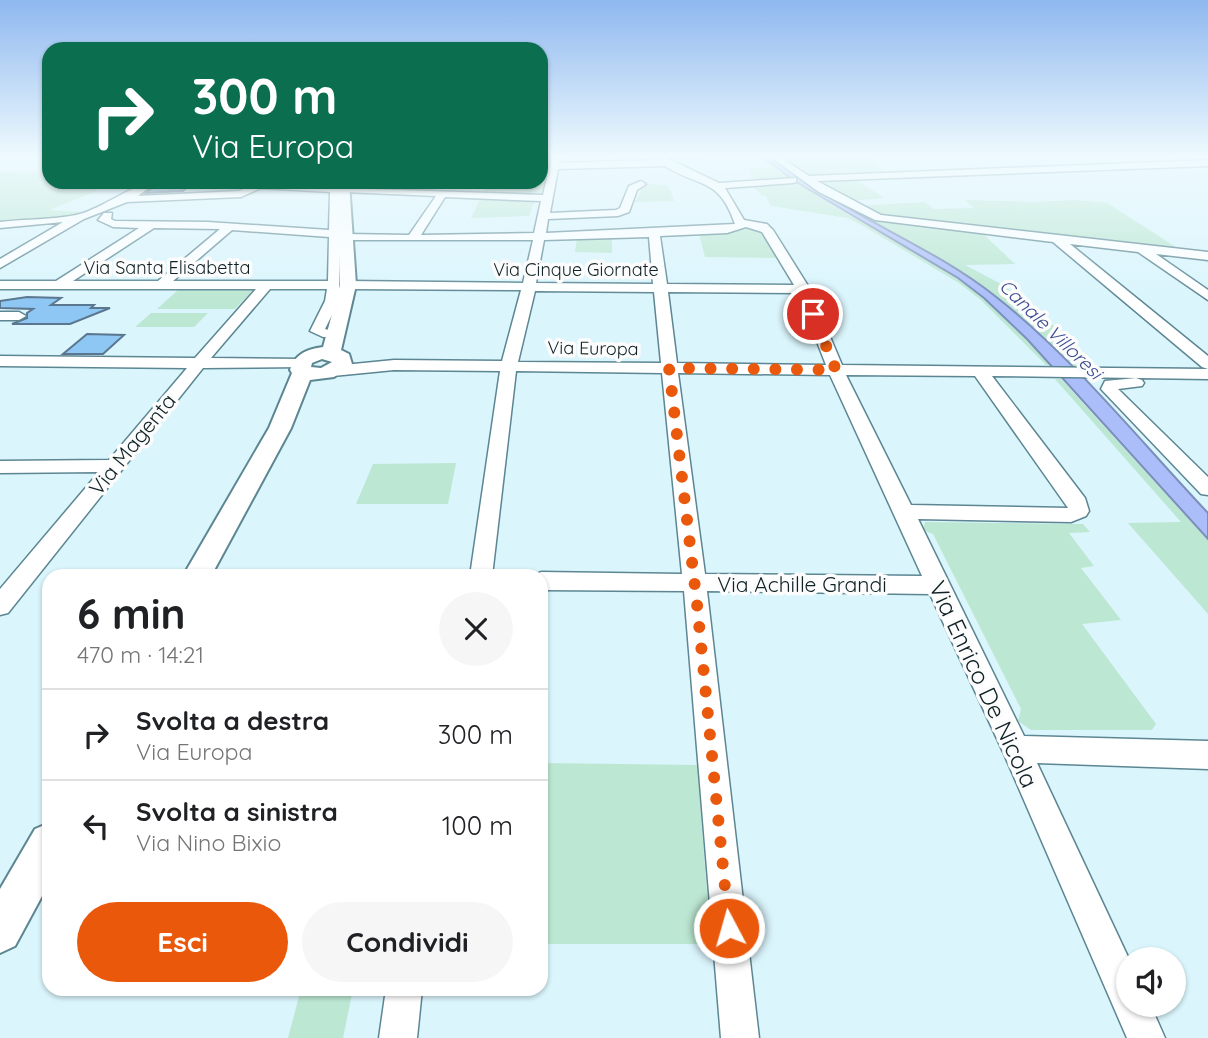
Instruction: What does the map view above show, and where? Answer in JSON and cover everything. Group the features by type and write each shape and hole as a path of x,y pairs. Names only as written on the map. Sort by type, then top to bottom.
{"main road":[{"path":"201,569 322,360 342,291 339,203"},
{"path":"0,931 42,856"}],"street":[{"path":"0,264 80,217 115,203"},
{"path":"122,203 104,220 109,223 229,227 412,239 654,233 738,228 741,223 729,203"},
{"path":"412,239 436,203"},
{"path":"482,569 509,366 546,203"},
{"path":"544,216 618,214 625,210 627,203"},
{"path":"847,203 879,218 1208,256"},
{"path":"0,225 108,215"},
{"name":"Via Enrico De Nicola","path":"741,223 763,226 767,230 803,289 836,370 1016,749 1116,970"},
{"path":"60,284 151,225"},
{"path":"162,284 229,227"},
{"path":"654,233 740,1038"},
{"path":"1057,239 1208,364"},
{"path":"1140,248 1208,296"},
{"name":"Via Santa Elisabetta","path":"0,285 267,284 342,291"},
{"name":"Via Magenta","path":"0,606 8,586 113,467 267,284"},
{"name":"Via Cinque Giornate","path":"342,291 529,286 803,289"},
{"path":"0,316 19,316"},
{"name":"Via Europa","path":"0,361 199,363 322,360 394,365 1208,374"},
{"path":"904,512 1072,515 1079,510 1077,503 980,372"},
{"path":"1208,383 1119,383 1111,384 1109,388 1208,489"},
{"path":"0,467 113,467"},
{"name":"Via Achille Grandi","path":"548,581 937,585"},
{"path":"1016,749 1208,755"},
{"path":"397,1038 403,996"},
{"path":"1137,1017 1146,1038"}],"green space":[{"path":"0,203 65,203 49,210 83,212 71,216 0,223"},
{"path":"478,203 533,203 529,216 471,218"},
{"path":"770,203 831,203 970,286 995,307 1051,365 1046,365 981,300 959,283 865,227 848,218 771,206"},
{"path":"842,203 857,206 927,203 934,209 974,208 969,203 1108,203 1176,247 1164,249 980,231 1015,264 965,265 1003,285 1055,327 1094,367 1071,366 1017,314 973,279"},
{"path":"750,227 762,230 779,258 705,257 699,234"},
{"path":"612,236 612,253 575,252 577,238"},
{"path":"178,290 253,290 235,309 157,309"},
{"path":"151,313 208,313 194,327 135,327"},
{"path":"1055,379 1061,379 1208,540 1208,614 1128,523 1181,522"},
{"path":"456,463 448,504 356,504 373,464"},
{"path":"925,522 1083,524 1090,532 1069,533 1094,566 1081,568 1121,620 1082,624 1156,724 1152,730 1031,730 1018,721 1021,709 933,534 923,530"},
{"path":"548,763 697,765 711,944 548,944"},
{"path":"299,996 352,996 343,1038 288,1038"}],"water":[{"path":"832,203 840,203 940,259 995,296 1024,320 1079,372 1208,513 1208,539 1027,339 984,298 958,278"}],"building":[{"path":"27,297 61,298 51,305 94,305 91,308 110,308 70,324 12,324 27,318 27,313 33,309 0,308 0,301"},
{"path":"87,334 124,335 103,354 63,354"}],"route":[{"path":"729,928 697,604 669,368 836,370 813,314"}],"water label":[{"name":"Canale Villoresi","path":"1051,329"}]}
